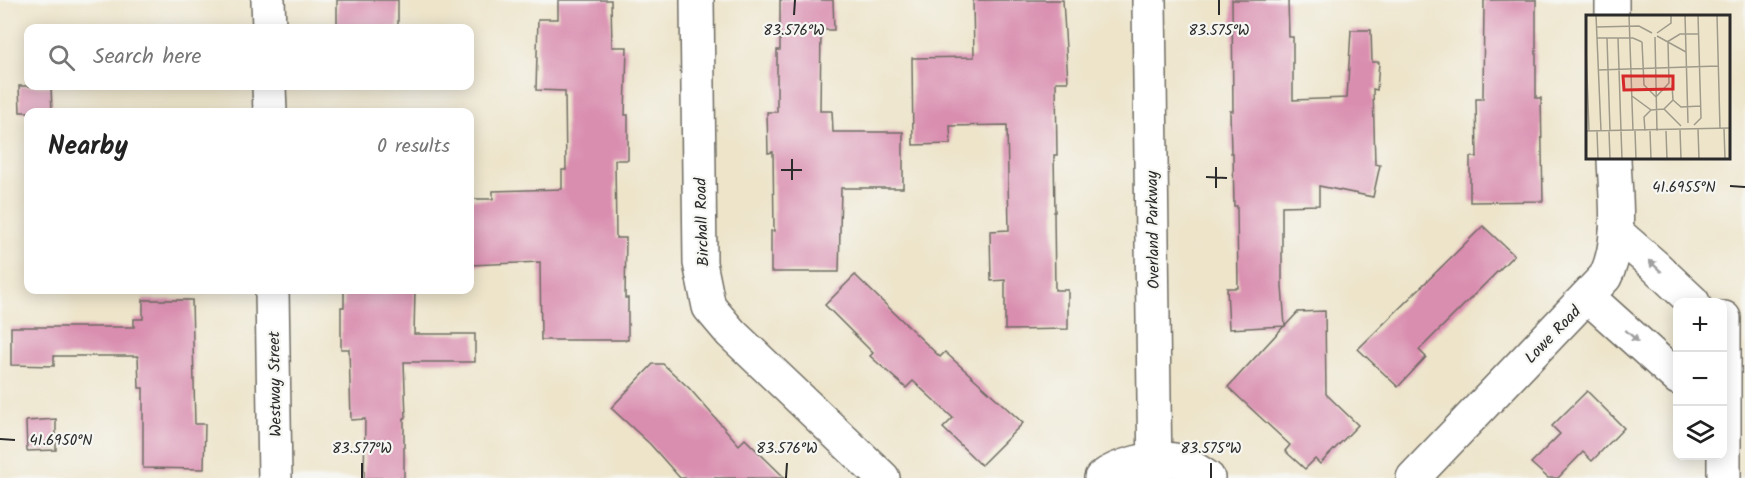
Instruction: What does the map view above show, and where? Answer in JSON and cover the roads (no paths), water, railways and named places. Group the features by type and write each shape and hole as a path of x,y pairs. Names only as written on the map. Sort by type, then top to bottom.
{"street":[{"path":"268,0 269,24"},
{"name":"Birchall Road","path":"697,0 700,263 709,307 731,333 883,478"},
{"name":"Overland Parkway","path":"1149,0 1155,469"},
{"path":"270,90 270,108"},
{"name":"Lowe Road","path":"1413,478 1605,277 1614,255 1616,232 1614,159"},
{"path":"1616,232 1656,266 1688,298"},
{"name":"Westway Street","path":"272,294 275,478"},
{"path":"1588,297 1673,374"},
{"path":"1724,406 1731,318"},
{"path":"1101,478 1138,460 1155,469 1173,460 1208,478"},
{"path":"1724,460 1724,478"}]}
